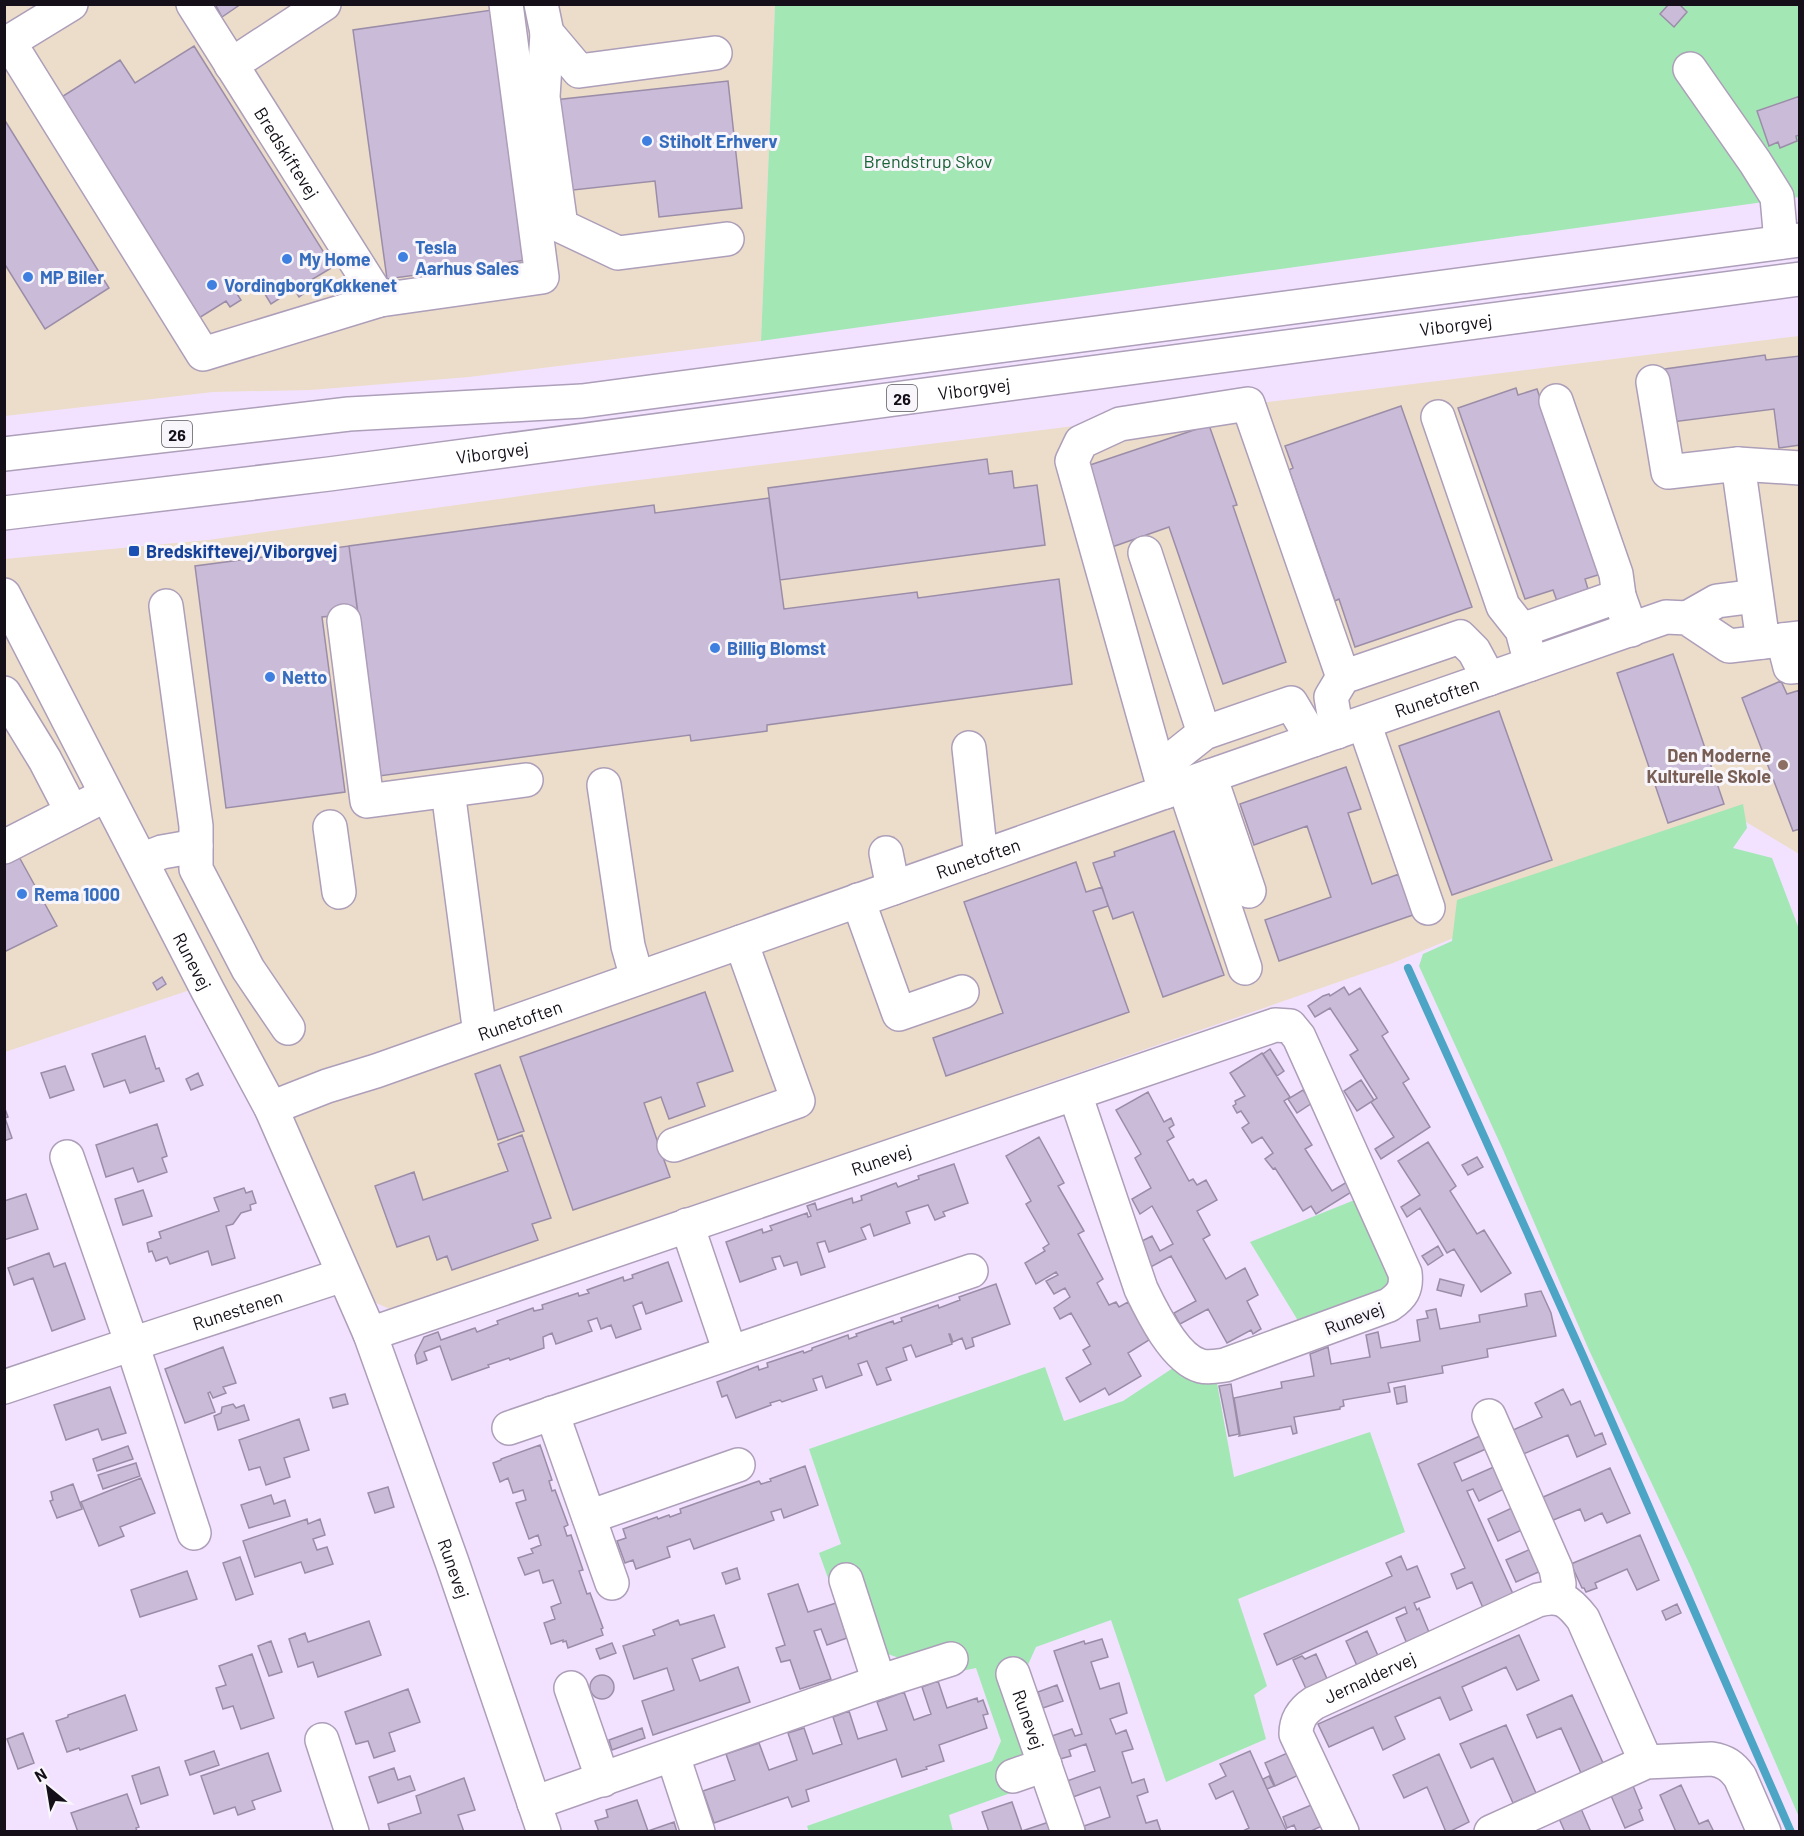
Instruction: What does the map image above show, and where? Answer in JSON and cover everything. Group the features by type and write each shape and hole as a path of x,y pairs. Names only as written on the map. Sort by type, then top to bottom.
{"street":[{"path":"71,4 7,44 203,354 380,300 542,276 506,4"},
{"name":"Bredskiftevej","path":"192,4 380,300"},
{"path":"231,65 324,4"},
{"path":"544,19 579,71 715,53"},
{"path":"544,19 543,97 561,226 618,253 727,239"},
{"path":"1690,69 1777,197 1790,241"},
{"name":"26","path":"4,454 349,414 582,401 1790,241"},
{"name":"Viborgvej","path":"4,513 329,474 1800,279"},
{"path":"1653,382 1668,472 1738,464 1800,468"},
{"path":"1556,401 1617,574 1620,596 1631,630"},
{"path":"1245,968 1072,461 1081,442 1120,424 1248,404 1343,677"},
{"path":"1438,417 1503,606 1522,630 1532,664"},
{"path":"1738,464 1756,596 1786,646"},
{"path":"1145,553 1204,733"},
{"name":"Runevej","path":"4,595 208,991 271,1108 370,1335 452,1562 539,1817 603,1780 879,1682 951,1659"},
{"path":"1522,630 1620,596"},
{"path":"1756,596 1717,601 1687,618 1729,646 1786,646"},
{"path":"166,606 196,826 196,869 248,969 288,1028"},
{"name":"Runetoften","path":"271,1108 327,1086 376,1071 981,857 1180,781 1338,732 1666,617 1687,618"},
{"path":"344,621 367,801 526,780"},
{"path":"1428,908 1338,732 1331,697 1343,677 1460,637 1474,651 1489,679"},
{"path":"4,693 45,760 72,812"},
{"path":"1180,781 1204,733 1291,703 1338,732"},
{"path":"969,748 981,857"},
{"path":"1180,781 1249,891"},
{"path":"604,785 628,946 637,978"},
{"path":"448,790 480,1034"},
{"path":"4,847 106,795"},
{"path":"330,827 339,892"},
{"path":"141,860 162,852 196,846"},
{"path":"886,853 893,888"},
{"path":"858,900 899,1014 962,992"},
{"path":"674,1145 798,1101 741,942"},
{"name":"Runevej","path":"370,1335 1275,1025 1290,1026 1299,1037 1405,1273 1405,1291 1389,1305 1225,1365 1201,1366 1188,1358 1163,1331 1141,1289 1075,1094"},
{"path":"67,1157 194,1533"},
{"path":"687,1225 730,1352"},
{"path":"509,1428 971,1271"},
{"name":"Runestenen","path":"4,1387 344,1275"},
{"path":"552,1413 612,1583"},
{"path":"1489,1416 1556,1569 1559,1584 1558,1598 1570,1604 1583,1618 1646,1762"},
{"path":"588,1517 738,1465"},
{"path":"846,1580 879,1682"},
{"name":"Jernaldervej","path":"1342,1832 1296,1734 1296,1725 1306,1708 1538,1600 1548,1597 1558,1598"},
{"name":"Runevej","path":"1014,1674 1068,1832"},
{"path":"571,1688 603,1780"},
{"path":"322,1740 352,1832"},
{"path":"673,1756 698,1832"},
{"path":"1491,1832 1646,1762 1712,1759 1730,1764 1740,1777 1764,1832"},
{"name":"Runevej","path":"1013,1776 1045,1765"}],"shaded area":[{"path":"4,5 775,5 761,341 469,377 311,390 213,392 5,416"},
{"path":"1799,336 1799,854 1741,819 1393,963 394,1311 374,1302 220,980 5,1052 4,559 208,540 591,486"}],"green space":[{"name":"Brendstrup Skov","path":"775,5 1799,5 1799,197 761,341"},
{"path":"1743,804 1747,828 1733,848 1772,858 1799,929 1799,1817 1691,1567 1589,1350 1503,1150 1419,966 1423,954 1452,941 1457,900"},
{"path":"1357,1199 1396,1287 1300,1324 1250,1242"},
{"path":"1045,1367 1064,1421 1123,1401 1173,1368 1217,1383 1234,1477 1370,1432 1405,1532 1238,1599 1267,1686 1254,1695 1266,1739 1166,1782 1111,1620 1036,1647 1027,1667 1028,1757 1016,1791 949,1815 953,1831 809,1832 807,1826 992,1761 1001,1741 976,1668 962,1671 951,1643 902,1659 882,1652 852,1567 828,1578 819,1553 841,1544 809,1449"}],"building":[{"path":"215,4 241,4 222,17"},
{"path":"1669,4 1679,4 1687,12 1674,27 1660,14"},
{"path":"492,10 526,260 387,279 353,30"},
{"path":"194,46 333,267 306,283 310,289 299,297 294,289 271,304 257,281 237,294 241,300 230,307 226,301 199,318 60,98 120,60 135,83"},
{"name":"Stiholt Erhverv","path":"728,81 742,208 659,217 655,181 564,191 554,100"},
{"path":"1800,96 1800,135 1796,136 1797,141 1780,148 1778,142 1769,146 1757,111"},
{"path":"4,119 109,288 45,329 4,263"},
{"path":"1765,355 1766,360 1800,356 1800,445 1779,448 1774,409 1672,422 1665,369"},
{"path":"1516,388 1518,395 1537,389 1601,574 1585,579 1588,589 1571,595 1572,599 1558,604 1553,590 1525,599 1458,408"},
{"path":"1401,406 1472,607 1355,647 1339,599 1335,601 1289,470 1293,468 1285,446"},
{"path":"1209,425 1237,505 1233,506 1286,662 1223,684 1169,527 1112,547 1084,467"},
{"path":"987,459 989,474 1012,471 1014,488 1037,485 1045,545 780,580 768,488"},
{"name":"Billig Blomst","path":"769,498 784,609 917,592 918,598 1059,579 1072,684 767,725 767,731 691,741 690,735 379,776 349,546 654,505 655,513"},
{"name":"Netto","path":"349,546 358,613 322,617 345,792 226,808 195,566"},
{"path":"1673,654 1724,804 1668,823 1617,673"},
{"name":"Den Moderne Kulturelle Skole","path":"1781,681 1787,694 1800,690 1800,829 1793,831 1742,698"},
{"path":"1499,711 1552,860 1452,895 1399,746"},
{"path":"1346,767 1361,809 1348,813 1372,884 1399,874 1413,915 1279,961 1265,920 1331,897 1307,826 1254,845 1240,804"},
{"path":"1174,831 1224,975 1163,997 1133,912 1113,919 1093,863 1115,856 1114,852"},
{"name":"Rema 1000","path":"18,855 57,926 4,952 4,862"},
{"path":"1076,862 1086,892 1102,887 1108,906 1093,911 1129,1012 946,1076 933,1038 1003,1013 964,902"},
{"path":"162,977 166,984 157,990 153,983"},
{"path":"1344,987 1349,995 1360,988 1388,1032 1382,1036 1409,1079 1403,1083 1430,1127 1381,1159 1375,1149 1394,1137 1371,1102 1377,1098 1350,1055 1358,1050 1330,1008 1315,1017 1308,1006 1323,996 1329,994 1330,996"},
{"path":"705,992 733,1071 697,1083 705,1106 669,1119 661,1097 644,1103 670,1177 573,1210 520,1057"},
{"path":"145,1036 156,1069 159,1068 164,1081 130,1093 125,1080 104,1087 92,1054"},
{"path":"1270,1049 1284,1071 1277,1076 1263,1054"},
{"path":"1262,1053 1290,1097 1284,1101 1312,1145 1305,1149 1332,1191 1347,1182 1353,1191 1316,1214 1311,1206 1303,1211 1275,1168 1273,1169 1265,1159 1273,1153 1262,1137 1252,1143 1242,1128 1249,1123 1241,1111 1237,1113 1233,1106 1236,1104 1235,1101 1245,1096 1230,1073"},
{"path":"500,1065 524,1131 498,1140 475,1074"},
{"path":"65,1066 74,1090 50,1098 41,1073"},
{"path":"198,1073 203,1085 191,1090 186,1079"},
{"path":"1361,1080 1374,1100 1357,1111 1344,1091"},
{"path":"1303,1090 1312,1103 1297,1113 1288,1099"},
{"path":"1148,1092 1164,1122 1171,1118 1174,1125 1169,1128 1174,1137 1167,1141 1189,1181 1193,1179 1197,1185 1206,1180 1217,1200 1197,1211 1210,1235 1203,1239 1226,1279 1245,1268 1258,1295 1247,1301 1261,1329 1253,1334 1251,1330 1227,1343 1208,1309 1180,1324 1174,1313 1196,1301 1171,1256 1147,1269 1138,1243 1152,1236 1160,1251 1173,1244 1152,1206 1140,1214 1132,1199 1151,1188 1135,1158 1141,1154 1116,1110"},
{"path":"4,1106 8,1117 5,1118 12,1138 4,1141"},
{"path":"157,1124 167,1156 162,1158 167,1172 138,1182 133,1168 106,1177 96,1145"},
{"path":"522,1135 551,1218 532,1224 538,1240 452,1270 447,1256 437,1260 429,1236 397,1247 375,1186 414,1172 423,1200 508,1171 498,1144"},
{"path":"1039,1137 1064,1183 1058,1186 1084,1231 1078,1234 1103,1279 1097,1283 1109,1305 1116,1302 1119,1307 1128,1302 1149,1340 1128,1353 1141,1376 1109,1395 1105,1388 1080,1402 1066,1378 1091,1364 1083,1350 1090,1346 1071,1313 1060,1319 1054,1308 1070,1297 1065,1288 1054,1294 1046,1281 1058,1275 1056,1272 1036,1284 1025,1263 1045,1251 1043,1248 1049,1244 1026,1204 1031,1201 1006,1156"},
{"path":"1428,1142 1456,1186 1450,1191 1477,1234 1484,1230 1511,1273 1481,1292 1454,1249 1447,1253 1420,1208 1407,1217 1401,1207 1420,1195 1398,1161"},
{"path":"1477,1157 1483,1167 1468,1175 1462,1165"},
{"path":"954,1164 968,1203 943,1212 945,1216 935,1220 928,1205 906,1212 910,1223 874,1236 870,1224 861,1228 866,1239 829,1252 825,1241 817,1243 825,1267 801,1275 797,1262 784,1266 780,1256 772,1258 776,1269 740,1282 726,1242 762,1229 763,1233 772,1230 770,1226 807,1213 808,1217 811,1216 807,1206 815,1203 817,1210 852,1198 853,1203 862,1200 861,1196 896,1183 898,1187 919,1179 918,1176"},
{"path":"244,1188 246,1193 252,1191 256,1203 250,1205 251,1210 241,1213 233,1224 226,1226 235,1258 212,1265 208,1251 170,1264 167,1257 156,1261 152,1251 149,1252 147,1243 161,1238 159,1232 219,1211 214,1198"},
{"path":"143,1190 152,1216 123,1225 115,1199"},
{"path":"26,1194 38,1229 4,1240 4,1201"},
{"path":"1438,1246 1443,1255 1428,1265 1422,1256"},
{"path":"49,1253 54,1267 65,1263 85,1319 52,1331 33,1278 14,1285 8,1268"},
{"path":"668,1262 682,1301 646,1314 642,1302 633,1306 641,1329 616,1338 611,1325 601,1329 597,1318 588,1321 592,1331 556,1344 552,1333 543,1337 544,1348 488,1365 489,1367 452,1380 440,1346 424,1352 427,1360 417,1364 415,1355 424,1337 438,1332 441,1340 475,1328 477,1332 498,1324 497,1321 533,1308 534,1311 543,1309 542,1305 578,1293 579,1296 589,1293 587,1290 623,1277 624,1281 633,1278 632,1275"},
{"path":"1440,1279 1464,1285 1461,1296 1437,1290"},
{"path":"996,1284 1010,1324 972,1338 974,1346 966,1349 962,1338 953,1342 949,1334 952,1344 916,1357 911,1345 903,1348 907,1360 886,1368 891,1380 877,1385 867,1361 858,1364 862,1375 826,1388 822,1376 813,1379 817,1390 782,1402 780,1400 770,1403 771,1405 736,1418 727,1395 722,1397 717,1382 758,1366 759,1370 768,1367 767,1363 803,1351 804,1353 848,1335 849,1339 857,1336 856,1334 893,1321 894,1324 902,1321 901,1318 938,1305 939,1308 960,1300 959,1297"},
{"path":"1541,1291 1551,1313 1556,1336 1487,1349 1488,1357 1442,1366 1443,1373 1388,1383 1390,1392 1343,1400 1344,1406 1340,1409 1294,1417 1297,1433 1293,1434 1291,1426 1239,1436 1234,1398 1282,1388 1281,1382 1314,1376 1310,1354 1328,1347 1331,1364 1370,1357 1366,1335 1378,1332 1381,1348 1420,1341 1417,1320 1428,1318 1426,1311 1436,1309 1440,1329 1480,1322 1479,1315 1527,1306 1525,1294"},
{"path":"223,1347 236,1383 223,1387 226,1393 213,1398 210,1392 208,1393 215,1412 185,1423 165,1369"},
{"path":"1231,1384 1239,1434 1229,1436 1219,1386"},
{"path":"1405,1386 1407,1402 1397,1404 1394,1388"},
{"path":"110,1387 126,1433 102,1440 98,1429 66,1440 54,1405"},
{"path":"1563,1389 1571,1405 1580,1401 1595,1436 1602,1433 1606,1444 1577,1457 1568,1435 1521,1455 1511,1431 1542,1417 1535,1403"},
{"path":"345,1394 348,1404 333,1408 330,1398"},
{"path":"233,1404 236,1408 244,1405 249,1420 218,1430 214,1416 221,1413 222,1407"},
{"path":"299,1419 309,1450 284,1458 290,1477 266,1485 260,1467 249,1470 239,1440"},
{"path":"1482,1435 1488,1448 1454,1463 1462,1481 1496,1466 1506,1488 1479,1501 1473,1489 1467,1491 1513,1594 1483,1608 1472,1582 1457,1589 1451,1574 1465,1568 1418,1464"},
{"path":"540,1445 552,1480 549,1481 552,1491 555,1490 568,1525 564,1527 567,1536 571,1535 583,1570 579,1571 603,1628 601,1629 603,1635 568,1648 566,1641 563,1642 563,1640 551,1644 544,1623 555,1619 551,1607 561,1603 553,1580 543,1583 539,1570 525,1575 518,1558 533,1553 531,1549 541,1545 538,1535 529,1539 516,1503 526,1500 523,1490 513,1493 508,1478 500,1482 493,1463"},
{"path":"128,1446 133,1459 97,1471 93,1459"},
{"path":"136,1463 140,1476 103,1489 98,1475"},
{"path":"805,1466 818,1505 784,1518 781,1509 771,1512 774,1520 694,1549 690,1539 667,1547 670,1557 636,1569 633,1560 625,1563 617,1541 626,1538 623,1529 657,1517 658,1519 669,1515 670,1517 681,1513 680,1509 759,1481 761,1484 771,1481 770,1479"},
{"path":"1610,1468 1630,1513 1607,1523 1602,1513 1585,1521 1580,1509 1551,1521 1541,1498"},
{"path":"141,1478 155,1513 120,1527 124,1536 99,1546 81,1502"},
{"path":"73,1484 82,1509 57,1518 50,1501 53,1500 51,1492"},
{"path":"388,1487 394,1507 375,1513 368,1493"},
{"path":"271,1495 274,1504 285,1500 290,1516 249,1528 241,1505"},
{"path":"1514,1507 1524,1529 1498,1541 1488,1519"},
{"path":"307,1519 308,1524 320,1519 325,1535 313,1539 317,1550 327,1547 333,1564 305,1573 301,1562 255,1577 243,1541"},
{"path":"1640,1535 1659,1580 1637,1590 1627,1569 1595,1583 1597,1588 1586,1592 1582,1588 1571,1564"},
{"path":"1533,1548 1543,1570 1516,1582 1506,1560"},
{"path":"1401,1556 1407,1570 1417,1566 1430,1597 1414,1603 1417,1610 1419,1608 1431,1637 1408,1646 1396,1618 1407,1613 1405,1607 1277,1665 1264,1634 1392,1576 1386,1563"},
{"path":"240,1557 253,1594 236,1600 223,1563"},
{"path":"737,1568 740,1579 726,1584 722,1573"},
{"path":"187,1571 197,1599 140,1617 131,1590"},
{"path":"798,1584 808,1612 836,1603 847,1638 827,1645 821,1629 814,1631 831,1679 800,1689 790,1660 781,1662 776,1648 785,1645 768,1594"},
{"path":"1677,1604 1681,1613 1666,1620 1662,1611"},
{"path":"714,1615 725,1647 692,1659 700,1681 738,1667 750,1702 653,1735 642,1701 674,1690 667,1668 634,1679 623,1646 655,1635 653,1630 678,1620 680,1625"},
{"path":"369,1621 381,1655 318,1677 313,1662 298,1667 289,1639 305,1633 308,1642"},
{"path":"1367,1631 1379,1658 1358,1668 1346,1641"},
{"path":"1519,1635 1539,1680 1517,1690 1506,1667 1462,1687 1472,1710 1450,1720 1440,1697 1395,1717 1405,1739 1383,1750 1373,1727 1329,1747 1318,1724"},
{"path":"1102,1639 1108,1657 1091,1662 1100,1689 1119,1683 1127,1713 1110,1719 1116,1734 1126,1730 1133,1749 1122,1752 1132,1783 1144,1779 1148,1792 1137,1796 1146,1823 1157,1820 1161,1832 1086,1832 1084,1826 1110,1817 1100,1787 1073,1797 1067,1781 1095,1771 1086,1744 1069,1750 1071,1756 1060,1759 1052,1736 1072,1729 1075,1736 1082,1734 1054,1651 1084,1641 1085,1644"},
{"path":"271,1641 282,1672 269,1676 258,1646"},
{"path":"612,1643 616,1653 600,1659 596,1649"},
{"path":"252,1654 274,1718 241,1729 233,1706 223,1709 216,1688 226,1685 219,1666"},
{"path":"1316,1654 1328,1681 1307,1691 1293,1660 1302,1656 1305,1659"},
{"path":"602,1675 607,1676 613,1682 613,1692 607,1698 602,1699 597,1698 591,1692 590,1687 591,1682 597,1676"},
{"path":"938,1681 947,1708 977,1698 978,1702 983,1700 988,1714 983,1715 987,1728 939,1745 944,1761 902,1777 896,1759 806,1790 809,1801 792,1807 788,1797 714,1823 703,1791 735,1780 726,1754 759,1743 769,1770 797,1760 788,1733 804,1728 813,1754 842,1744 833,1717 849,1711 858,1739 887,1730 877,1702 904,1692 914,1720 931,1714 922,1687"},
{"path":"1057,1685 1063,1701 1043,1708 1038,1692"},
{"path":"408,1689 420,1722 389,1733 395,1751 374,1758 368,1741 356,1744 345,1712"},
{"path":"125,1695 137,1730 80,1750 79,1748 67,1752 56,1721"},
{"path":"1572,1695 1603,1763 1581,1773 1561,1728 1537,1738 1527,1715"},
{"path":"1506,1725 1536,1793 1513,1803 1493,1758 1471,1768 1460,1744"},
{"path":"642,1728 645,1738 612,1750 609,1740"},
{"path":"23,1733 34,1763 18,1769 7,1739"},
{"path":"214,1751 219,1765 190,1775 185,1761"},
{"path":"1250,1751 1287,1832 1241,1832 1249,1828 1233,1791 1216,1799 1209,1784 1226,1776 1220,1764"},
{"path":"1292,1751 1303,1773 1275,1786 1265,1763"},
{"path":"268,1753 281,1791 252,1801 255,1809 238,1815 235,1807 214,1814 201,1776"},
{"path":"1439,1754 1469,1822 1449,1832 1446,1832 1427,1787 1404,1798 1393,1775"},
{"path":"159,1767 168,1795 141,1804 132,1776"},
{"path":"394,1768 398,1780 410,1776 415,1790 378,1803 369,1777"},
{"path":"1269,1776 1274,1786 1267,1789 1263,1779"},
{"path":"464,1778 475,1810 458,1815 464,1832 390,1832 388,1824 421,1813 416,1796"},
{"path":"1631,1781 1642,1808 1639,1810 1643,1820 1625,1828 1609,1791"},
{"path":"1681,1785 1699,1824 1708,1820 1714,1832 1676,1832 1660,1795"},
{"path":"127,1794 139,1827 136,1828 137,1832 78,1832 71,1813"},
{"path":"637,1800 648,1831 674,1822 677,1832 599,1832 595,1821 608,1817 606,1810"},
{"path":"1012,1802 1022,1831 1049,1822 1053,1832 989,1832 982,1812"},
{"path":"1316,1803 1326,1824 1309,1832 1297,1832 1294,1825 1287,1828 1283,1817"},
{"path":"1579,1804 1591,1832 1565,1832 1557,1814"}],"waterway":[{"path":"1408,968 1583,1356 1791,1832"}],"place":[{"name":"Stiholt Erhverv","path":"647,141"},
{"name":"Tesla Aarhus Sales","path":"403,257"},
{"name":"My Home","path":"287,259"},
{"name":"MP Biler","path":"28,277"},
{"name":"VordingborgKøkkenet","path":"212,285"},
{"name":"Bredskiftevej/Viborgvej","path":"134,551"},
{"name":"Billig Blomst","path":"715,648"},
{"name":"Netto","path":"270,677"},
{"name":"Den Moderne Kulturelle Skole","path":"1783,765"},
{"name":"Rema 1000","path":"22,894"}]}
